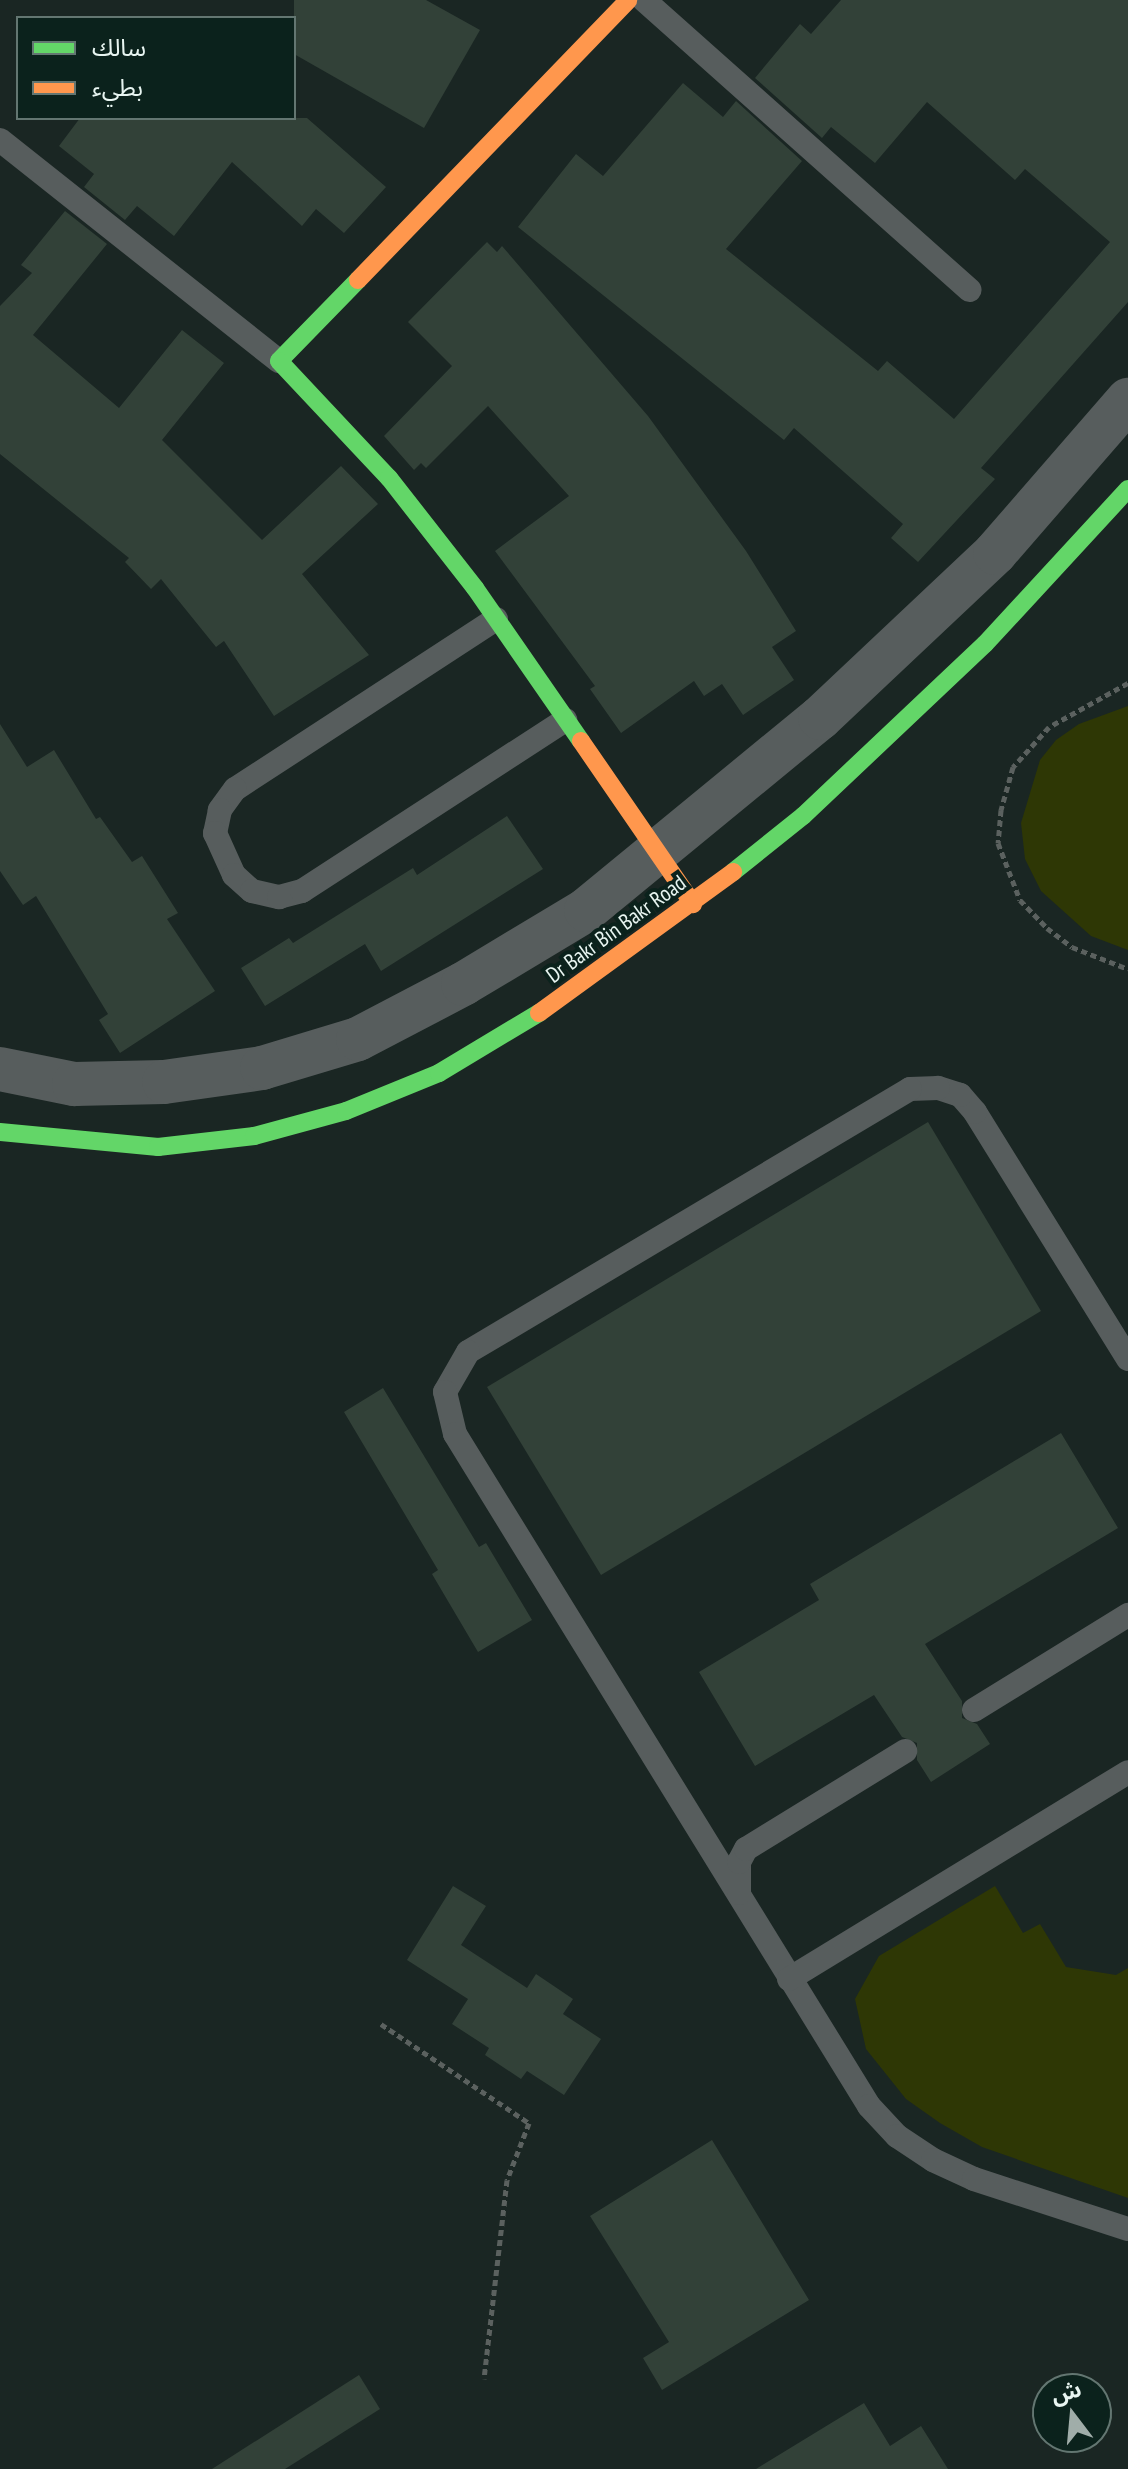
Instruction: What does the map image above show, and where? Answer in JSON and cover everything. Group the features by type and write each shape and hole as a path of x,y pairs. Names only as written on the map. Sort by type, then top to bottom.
{"street":[{"path":"628,0 279,361 389,478 496,619 693,904"},
{"path":"0,1069 74,1084 164,1082 262,1068 358,1039 586,910 820,718 995,553 1128,400"},
{"name":"Dr Bakr Bin Bakr Road","path":"0,1132 158,1147 254,1136 346,1111 439,1073 546,1009 693,904 803,816 985,644 1128,489"}],"lane":[{"path":"644,0 970,290"},
{"path":"1,143 279,361"},
{"path":"496,619 235,789 220,810 215,833 234,875 252,891 279,897 302,891 565,720"},
{"path":"1128,1359 975,1112 960,1095 938,1088 910,1089 886,1100 468,1352 454,1370 445,1392 455,1434 850,2081 897,2136 974,2179 1128,2229"},
{"path":"974,1710 1128,1615"},
{"path":"740,1898 737,1878 746,1849 905,1751"},
{"path":"789,1979 1128,1772"}],"path":[{"path":"1128,683 1049,727 1013,767 1001,810 998,843 1020,900 1047,928 1072,947 1128,969"},
{"path":"381,2024 529,2123 507,2180 484,2379"}],"green space":[{"path":"1128,706 1128,950 1091,936 1041,891 1025,859 1021,823 1040,760 1056,740 1079,724"},
{"path":"995,1886 1023,1933 1040,1924 1066,1967 1116,1975 1128,1968 1128,2198 982,2147 906,2099 866,2049 855,1999 879,1956"}],"building":[{"path":"294,0 426,0 480,30 424,128 296,55"},
{"path":"841,0 1128,0 1128,302 981,468 995,479 918,562 891,538 903,524 794,428 784,440 518,227 576,154 603,176 683,83 723,117 736,101 802,161 726,249 878,371 887,361 954,419 1110,242 1025,169 1015,180 927,102 875,163 831,127 822,138 755,78 800,24 811,34"},
{"path":"307,118 386,187 344,233 316,209 302,226 232,162 174,236 137,206 125,220 84,187 94,174 59,146 78,120"},
{"path":"65,211 107,244 33,335 119,408 182,330 224,363 162,440 262,540 341,466 378,504 302,574 369,655 274,716 224,641 216,647 161,579 151,589 125,562 129,558 0,454 0,306 32,273 21,265"},
{"path":"487,242 497,252 502,246 648,416 746,551 796,631 772,647 794,680 743,715 722,684 704,696 694,681 621,733 590,689 595,686 495,551 569,496 488,406 426,468 421,463 414,470 384,436 452,366 408,322"},
{"path":"0,724 27,767 54,750 96,819 100,817 132,862 142,856 178,913 167,919 215,991 120,1053 99,1020 108,1014 36,896 23,905 0,871"},
{"path":"507,816 543,869 381,971 365,944 265,1006 241,968 289,938 293,943 413,868 417,875"},
{"path":"928,1122 1041,1311 601,1575 487,1387"},
{"path":"383,1388 479,1547 486,1543 532,1620 478,1652 432,1574 438,1570 344,1412"},
{"path":"1061,1433 1118,1528 925,1644 962,1701 962,1718 977,1724 990,1744 931,1782 917,1760 917,1743 902,1737 874,1695 755,1766 699,1672 819,1600 810,1584"},
{"path":"453,1886 486,1906 461,1945 527,1988 536,1974 573,1999 563,2014 601,2039 564,2095 527,2071 521,2079 485,2055 489,2048 452,2024 468,1999 407,1960"},
{"path":"712,2140 809,2300 662,2390 643,2358 669,2342 590,2216"},
{"path":"359,2375 380,2409 285,2469 212,2469"},
{"path":"864,2403 890,2446 921,2426 948,2469 756,2469"}],"traffic: fast":[{"path":"358,280 279,361 389,478 475,588 581,741"},
{"path":"733,872 803,816 985,644 1128,489"},
{"path":"0,1132 158,1147 254,1136 346,1111 439,1073 539,1013"}],"traffic: slow":[{"path":"358,280 628,0"},
{"path":"581,741 693,904"},
{"path":"539,1013 733,872"}]}
